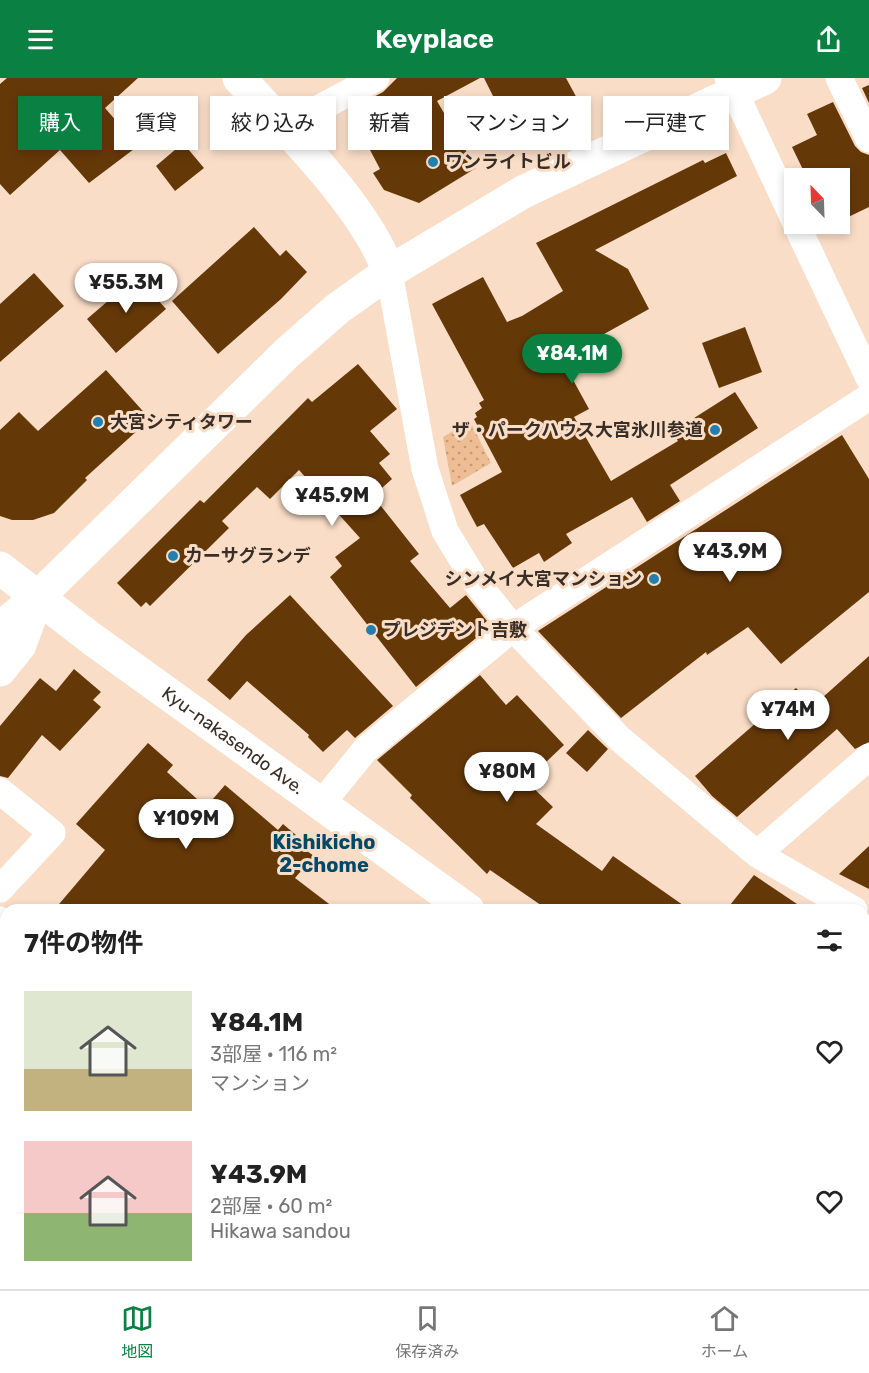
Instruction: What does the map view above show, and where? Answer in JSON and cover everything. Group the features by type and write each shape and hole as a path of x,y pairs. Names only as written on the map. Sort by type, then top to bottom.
{"street":[{"path":"239,78 256,96"},
{"path":"336,99 376,78"},
{"path":"0,628 37,598 287,353 337,309 389,272 523,192 731,85 765,78"},
{"path":"839,78 869,138"},
{"path":"731,85 784,197"},
{"path":"302,150 372,237 389,272 424,469 442,521 459,558 513,628 620,739 757,854 844,904"},
{"path":"802,234 869,378"},
{"path":"321,804 365,750 513,628 869,397"},
{"name":"Kyu-nakasendo Ave.","path":"0,568 37,598 460,904"},
{"path":"0,670 21,645 37,598"},
{"path":"757,854 869,757"},
{"path":"0,791 52,833 0,889"}],"shaded area":[{"path":"470,421 491,463 452,486 443,437"}],"building":[{"path":"7,78 138,78 118,96 114,96 114,100 105,108 114,118 114,150 133,150 89,183 60,150 10,195 0,184 0,84"},
{"path":"397,78 480,78 437,101 444,113 444,150 466,150 476,168 419,203 384,190 373,173 380,169 370,150 432,150 432,96 375,96"},
{"path":"484,78 566,78 576,96 493,96"},
{"path":"869,85 869,103 862,88"},
{"path":"833,102 855,146 861,152 869,155 869,207 850,216 850,168 802,168 792,147 817,135 807,114"},
{"path":"175,150 189,150 204,168 175,191 156,166"},
{"path":"726,153 737,176 595,250 628,269 649,309 561,358 589,409 574,417 611,481 678,441 672,432 735,392 758,428 670,485 680,501 647,522 632,497 566,534 572,543 544,562 539,553 513,568 484,524 477,527 460,495 502,472 474,419 477,417 475,413 482,408 479,403 484,400 432,304 483,277 507,322 522,316 563,291 536,243 703,160 705,163"},
{"path":"254,227 280,256 286,250 307,272 281,299 218,354 172,301"},
{"path":"34,273 64,306 0,362 0,304"},
{"path":"137,276 166,309 116,353 87,319"},
{"name":"ザ・パークハウス大宮氷川参道","path":"745,327 762,372 719,388 702,343"},
{"path":"358,364 397,409 370,431 390,454 379,463 392,479 373,496 419,554 410,561 450,608 466,595 487,621 476,629 481,634 416,687 330,577 342,566 335,557 360,538 299,470 270,499 257,487 222,521 229,528 150,606 146,602 141,607 117,583 200,500 204,503 308,398 312,402"},
{"path":"106,370 150,419 85,478 87,480 54,513 33,520 12,520 0,516 0,430 19,412 38,431"},
{"path":"842,435 869,479 869,592 781,664 748,627 707,655 706,652 621,718 538,631"},
{"path":"290,595 393,706 355,738 347,730 323,752 308,737 309,735 247,681 230,700 207,680 246,635"},
{"path":"869,656 869,742 855,749 837,729 737,817 712,796 695,776 796,688 813,706"},
{"path":"74,669 101,692 93,700 101,707 60,751 42,735 8,778 0,776 0,726 40,678 56,691"},
{"path":"480,675 506,705 517,695 564,745 526,781 553,807 536,824 602,871 613,856 681,904 539,904 490,870 487,874 410,798 412,795 377,760"},
{"path":"588,730 608,749 587,772 566,753"},
{"path":"148,743 173,765 167,772 206,807 225,785 278,830 283,824 303,841 300,846 314,856 295,878 329,904 59,904 105,850 76,824"},
{"path":"869,846 869,889 839,874"},
{"path":"754,875 797,904 731,904"}],"place":[{"name":"ワンライトビル","path":"433,162"},
{"name":"大宮シティタワー","path":"98,422"},
{"name":"ザ・パークハウス大宮氷川参道","path":"715,430"},
{"name":"カーサグランデ","path":"173,556"},
{"name":"シンメイ大宮マンション","path":"654,579"},
{"name":"プレジデント吉敷","path":"371,630"}],"district":[{"name":"Kishikicho 2-chome","path":"324,854"}]}
